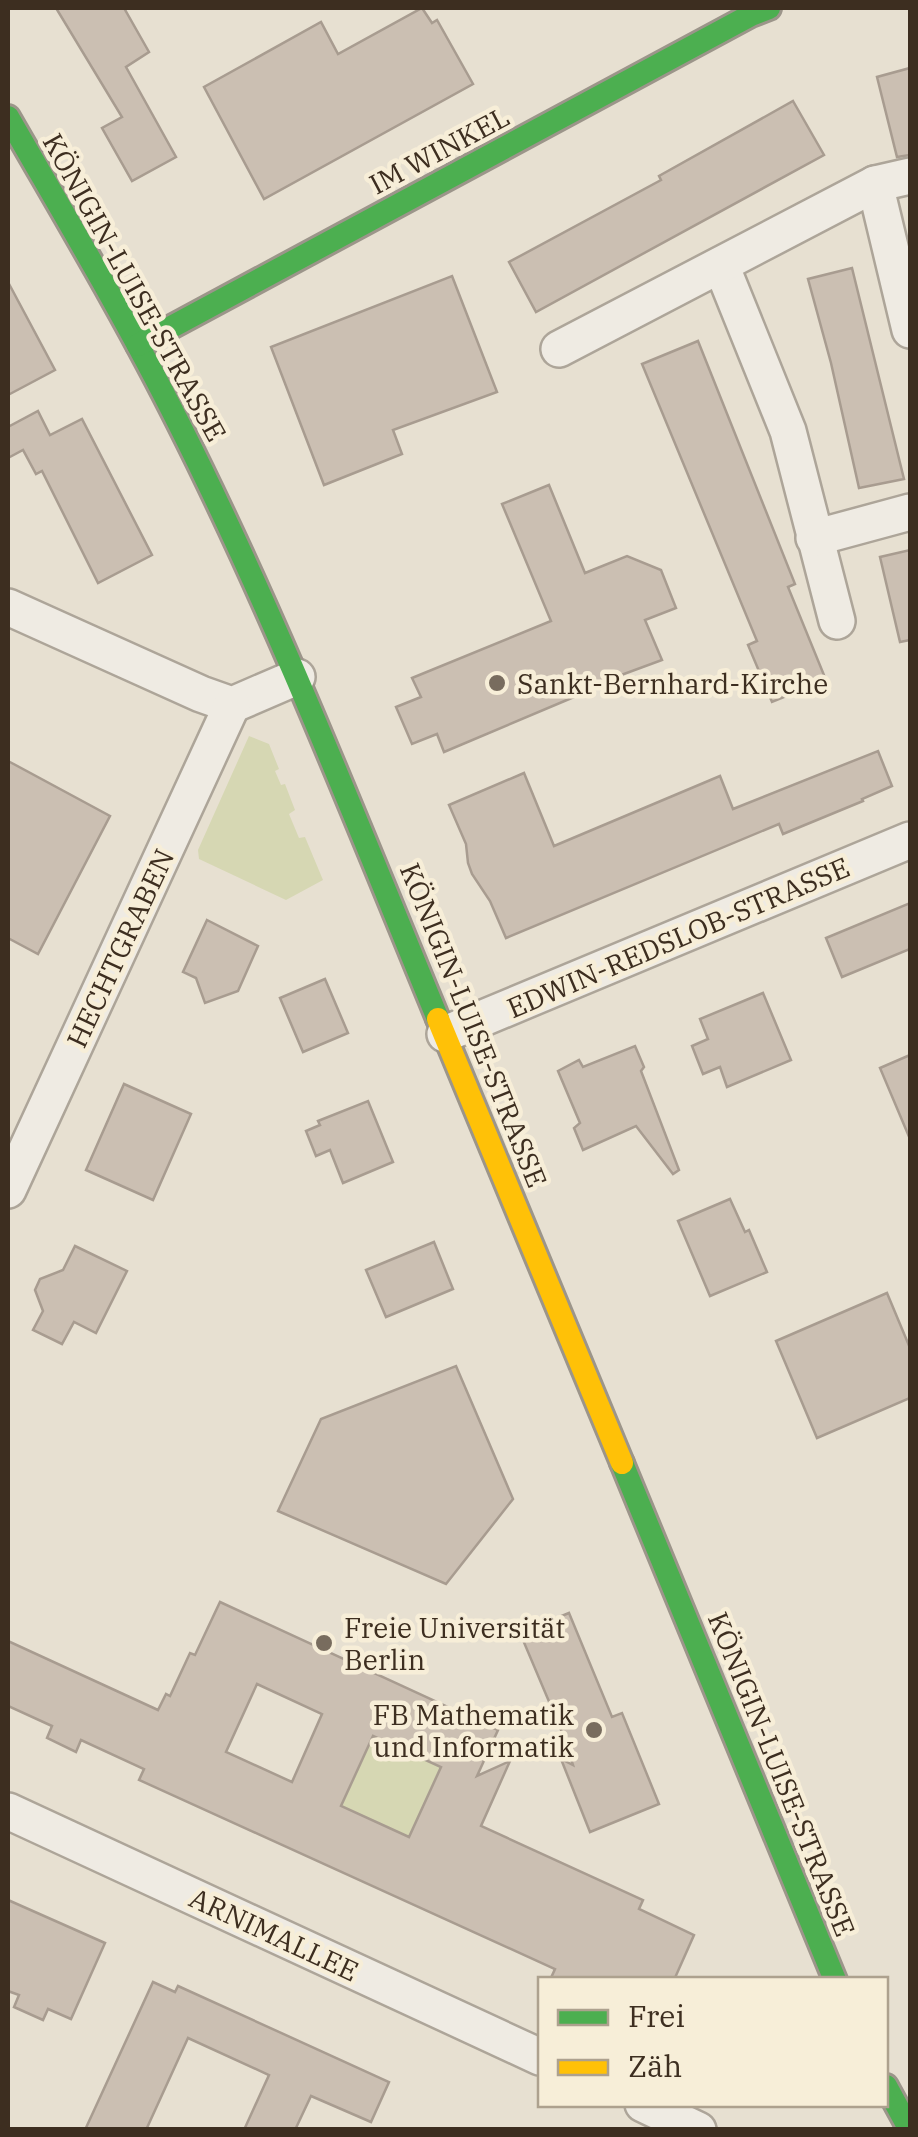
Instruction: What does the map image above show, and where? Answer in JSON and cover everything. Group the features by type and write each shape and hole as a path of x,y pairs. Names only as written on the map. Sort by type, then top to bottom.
{"main road":[{"name":"IM WINKEL","path":"138,344 769,8"},
{"name":"KÖNIGIN-LUISE-STRASSE","path":"8,118 138,344 236,541 297,676 834,1977"},
{"path":"888,2090 910,2130"}],"street":[{"path":"559,348 875,184 910,176"},
{"path":"875,184 910,330"},
{"path":"721,265 788,431 837,622"},
{"path":"814,538 910,512"},
{"path":"8,607 232,705 297,676"},
{"name":"HECHTGRABEN","path":"8,1190 232,705"},
{"name":"EDWIN-REDSLOB-STRASSE","path":"445,1034 910,840"},
{"name":"ARNIMALLEE","path":"8,1811 538,2056"},
{"path":"649,2107 698,2130"}],"green space":[{"path":"249,736 269,744 279,769 275,771 295,810 289,814 299,838 305,837 323,880 286,900 199,859 198,850"},
{"path":"373,1737 440,1767 409,1837 342,1806"}],"building":[{"path":"56,8 124,8 149,52 126,67 176,157 132,181 102,128 122,117"},
{"path":"422,8 432,23 437,20 473,84 264,199 204,87 321,22 338,54"},
{"path":"910,68 910,155 897,157 877,77"},
{"path":"793,101 824,155 536,312 509,262 661,180 659,176"},
{"path":"852,268 904,479 859,488 808,279"},
{"path":"452,276 497,392 393,430 402,454 324,485 271,347"},
{"path":"8,282 55,370 8,395"},
{"path":"698,341 795,584 788,587 826,680 772,702 748,645 757,641 642,364"},
{"path":"38,411 50,435 82,419 152,555 98,583 42,471 36,474 23,450 8,458 8,427"},
{"path":"549,485 585,573 627,556 661,570 676,608 645,620 662,660 575,692 574,697 444,752 437,734 412,744 396,707 421,697 412,678 551,621 502,504"},
{"path":"910,550 910,640 900,642 880,557"},
{"path":"878,751 892,786 863,801 783,834 779,824 506,938 490,901 472,874 466,844 449,805 524,773 554,846 720,776 733,809"},
{"path":"8,761 110,816 38,954 8,938"},
{"path":"910,903 910,949 842,977 826,938"},
{"path":"207,920 258,946 238,991 205,1003 196,978 183,972"},
{"path":"325,979 348,1033 303,1052 280,998"},
{"path":"763,993 791,1060 727,1087 720,1067 703,1074 692,1046 708,1039 700,1019"},
{"path":"635,1046 679,1170 673,1174 636,1126 583,1150 574,1128 580,1123 558,1071 579,1060 583,1067"},
{"path":"910,1055 910,1139 880,1068"},
{"path":"124,1084 191,1114 153,1200 86,1170"},
{"path":"368,1101 393,1162 343,1183 330,1150 316,1156 306,1131 320,1125 318,1121"},
{"path":"730,1199 767,1272 710,1296 678,1221"},
{"path":"434,1242 453,1289 386,1317 366,1270"},
{"path":"75,1246 127,1271 96,1333 74,1322 62,1344 33,1330 43,1311 35,1290 40,1279 63,1270"},
{"path":"887,1293 910,1348 910,1398 817,1438 776,1341"},
{"path":"456,1366 513,1499 446,1584 278,1511 321,1419"},
{"path":"220,1602 498,1730 477,1776 510,1761 481,1826 643,1900 639,1909 694,1935 675,1977 551,1977 555,1969 139,1780 144,1769 81,1740 76,1752 47,1738 52,1726 8,1706 8,1641 158,1710 166,1694 170,1696 190,1653 195,1655","holes":["257,1684 322,1714 292,1782 226,1752","373,1736 441,1767 409,1837 341,1806"]},
{"name":"FB Mathematik und Informatik","path":"569,1613 612,1717 622,1713 659,1804 590,1832 561,1759 573,1765 564,1737 520,1633"},
{"path":"8,1900 105,1943 71,2019 48,2009 43,2020 14,2007 19,1995 8,1991"},
{"path":"153,1982 175,1992 178,1986 389,2082 371,2122 311,2096 295,2130 244,2130 269,2075 188,2038 146,2130 85,2130"}],"traffic: fast":[{"path":"138,345 769,8"},
{"path":"8,117 138,345 214,495 314,718 438,1019"},
{"path":"622,1463 834,1977"},
{"path":"888,2090 910,2130"}],"traffic: slow":[{"path":"438,1019 622,1463"}],"place":[{"name":"Sankt-Bernhard-Kirche","path":"497,683"},
{"name":"Freie Universität Berlin","path":"324,1643"},
{"name":"FB Mathematik und Informatik","path":"594,1730"}]}
